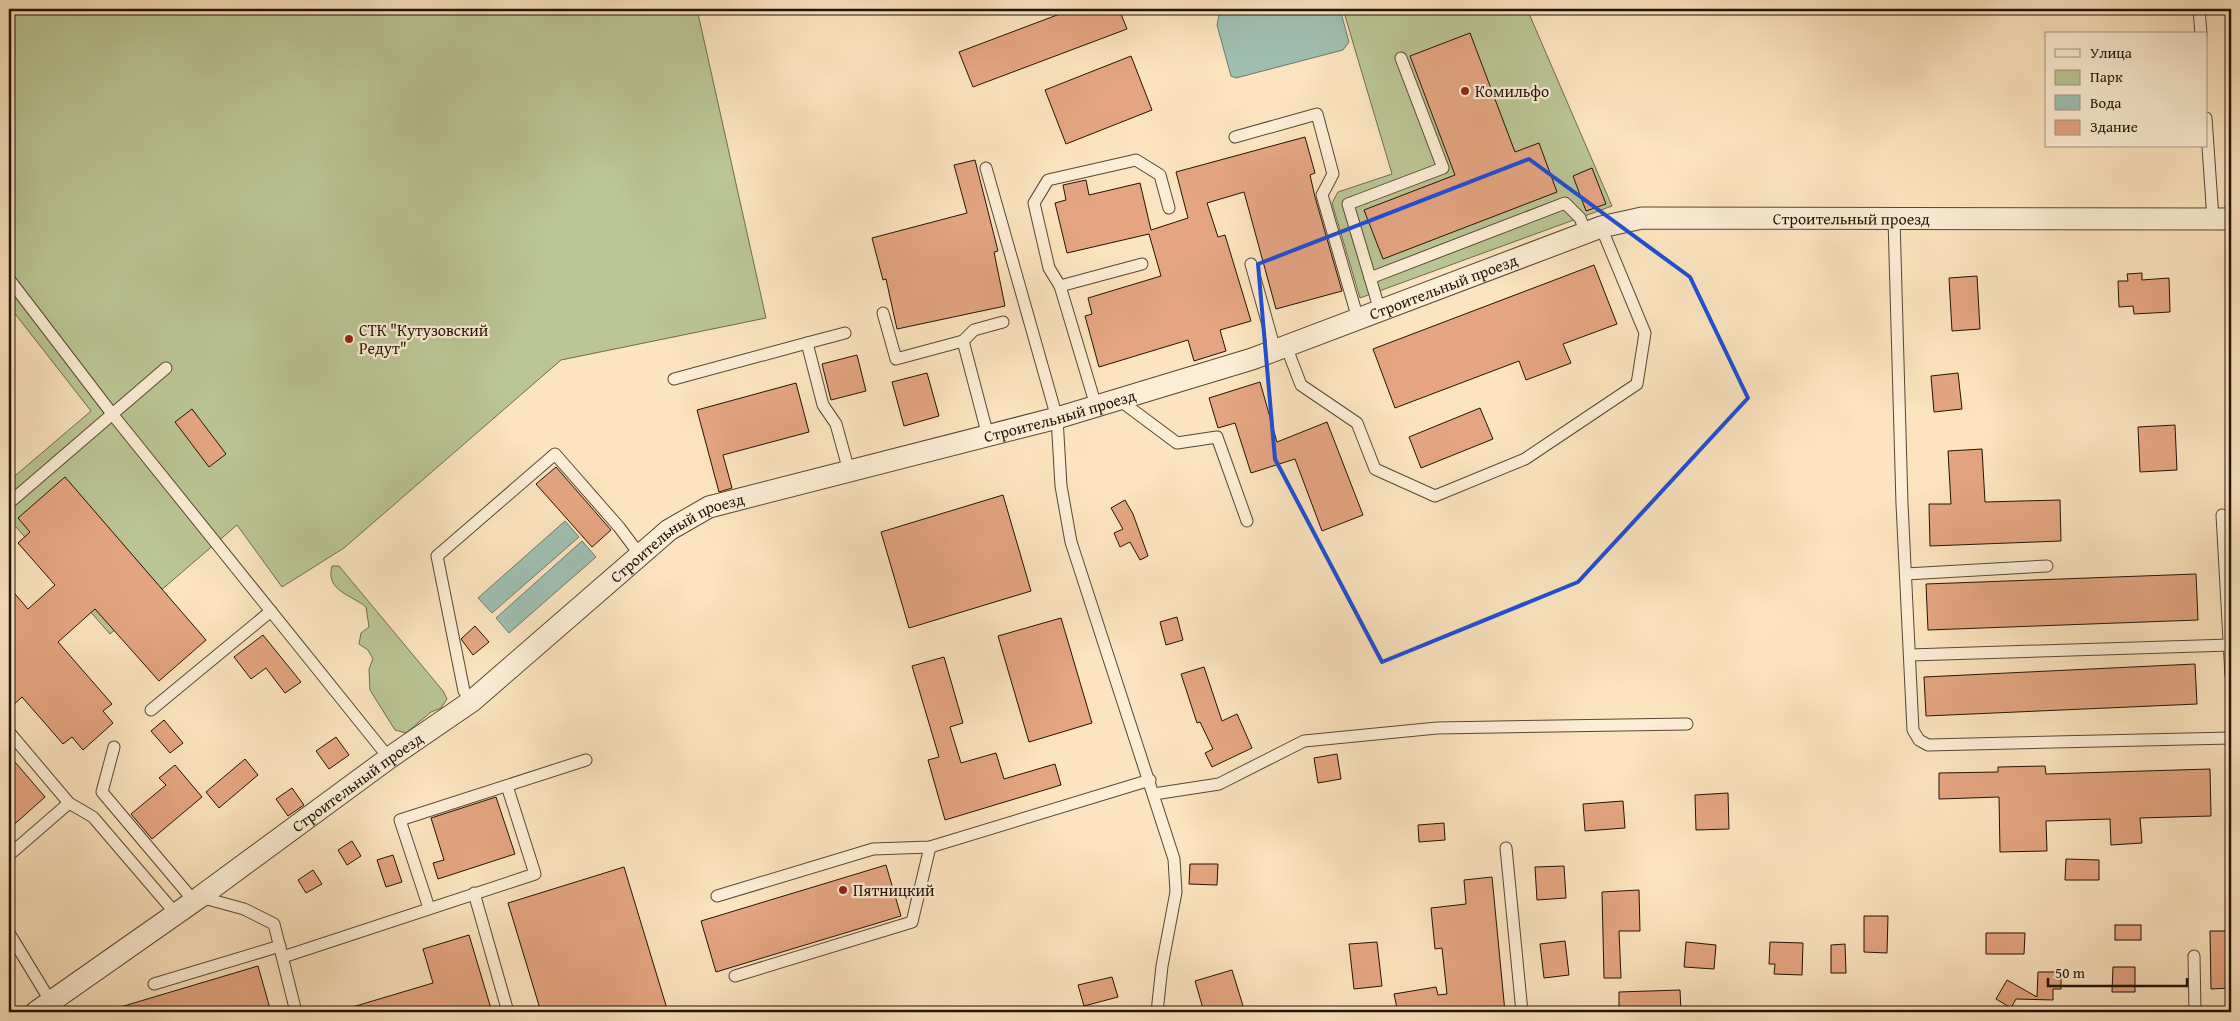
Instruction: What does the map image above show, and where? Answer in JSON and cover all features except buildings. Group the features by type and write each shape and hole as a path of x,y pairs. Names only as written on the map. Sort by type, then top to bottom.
{"street":[{"name":"Строительный проезд","path":"44,1007 197,900 389,758 472,701 668,530 708,507 988,436 1096,406 1280,348 1594,230 1642,218 2222,219"}],"lane":[{"path":"2199,9 2201,32"},
{"path":"1380,311 1348,204 1443,168 1401,58"},
{"path":"1235,137 1317,114 1334,174 1322,195 1358,319"},
{"path":"2208,131 2222,219"},
{"path":"1096,406 1060,286 1049,268 1034,203 1048,180 1136,160 1160,175 1169,208"},
{"path":"986,168 1057,418 1061,486 1072,542 1174,859 1176,892 1162,966 1157,1012"},
{"path":"1251,264 1280,348 1301,385 1357,423 1375,469 1435,496 1525,460 1637,384 1645,333 1594,230 1565,203 1370,278"},
{"path":"1894,219 1913,730 1919,740 1928,745 2231,738"},
{"path":"1060,286 1142,264"},
{"path":"9,279 113,415 389,758"},
{"path":"883,312 896,359 962,341 974,330 1003,322"},
{"path":"674,379 845,333"},
{"path":"962,341 988,436"},
{"path":"807,343 824,405 836,424 849,471"},
{"path":"9,503 166,368"},
{"path":"1118,399 1177,443 1217,437 1247,522"},
{"path":"472,701 464,691 438,556 511,492 555,454 619,527 640,555"},
{"path":"2222,515 2231,676"},
{"path":"1906,574 2047,566"},
{"path":"151,710 270,611"},
{"path":"1910,655 2230,645"},
{"path":"1154,794 1219,784 1304,741 1437,728 1687,724"},
{"path":"9,732 69,802 93,817 176,914"},
{"path":"114,747 102,792 197,900 244,909 274,924 296,1012"},
{"path":"429,908 400,820 586,760"},
{"path":"717,896 872,849 930,847 1150,780"},
{"path":"154,984 281,952 535,874 507,786"},
{"path":"9,855 69,802"},
{"path":"735,976 912,922 930,847"},
{"path":"1506,848 1522,1012"},
{"path":"474,893 508,1012"},
{"path":"9,933 44,1007"},
{"path":"2194,956 2194,1012"}],"highlighted area":[{"path":"1529,159 1690,277 1748,398 1578,582 1382,662 1275,459 1258,264"}],"green space":[{"name":"СТК \"Кутузовский Редут\"","path":"9,9 697,9 766,318 561,360 344,548 282,587 237,525 110,634 9,519 9,481 91,411 9,306"},
{"name":"Комильфо","path":"1343,9 1527,9 1612,206 1360,298 1332,203 1338,192 1392,174"},
{"path":"332,566 339,566 443,691 447,699 441,708 431,712 406,733 395,730 370,690 369,669 373,659 368,650 359,644 361,633 369,627 366,607 336,587 332,581"}],"water":[{"path":"1220,9 1340,9 1349,42 1343,50 1236,78 1231,76 1217,25"},
{"path":"565,521 579,537 492,613 478,598"},
{"path":"582,541 596,557 509,633 496,618"}],"place":[{"name":"Комильфо","path":"1465,91"},
{"name":"СТК \"Кутузовский Редут\"","path":"349,339"},
{"name":"Пятницкий","path":"843,890"}]}
